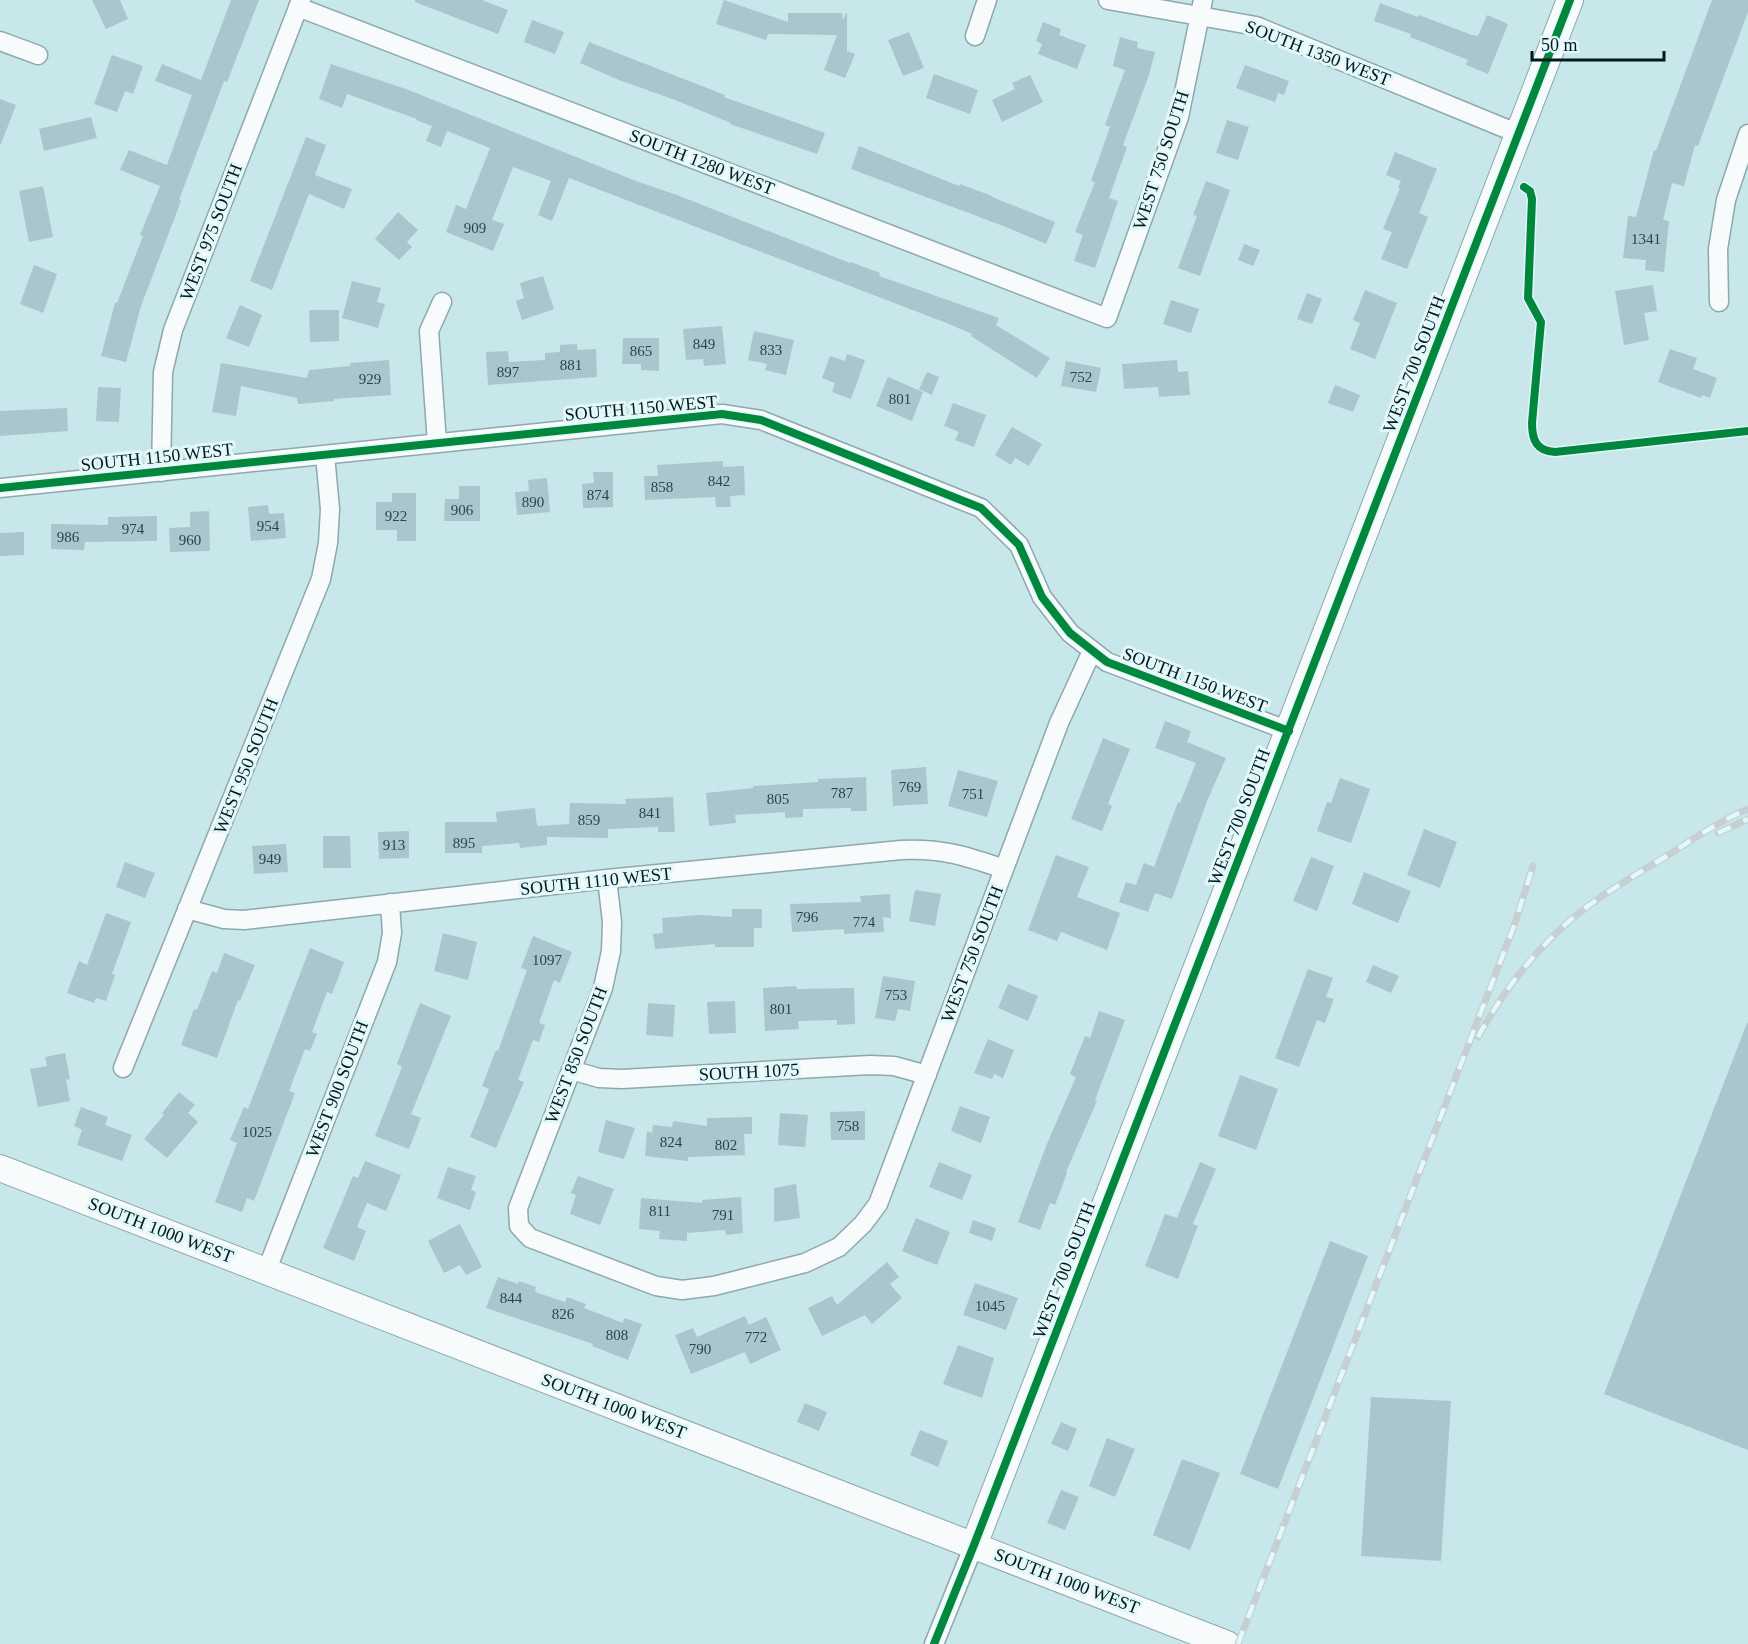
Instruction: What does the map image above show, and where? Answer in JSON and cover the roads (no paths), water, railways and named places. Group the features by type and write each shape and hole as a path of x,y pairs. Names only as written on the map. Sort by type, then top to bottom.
{"street":[{"path":"975,36 987,0"},
{"name":"SOUTH 1350 WEST","path":"1108,0 1202,8 1256,26 1520,134"},
{"name":"WEST 700 SOUTH","path":"934,1644 1570,0"},
{"name":"SOUTH 1280 WEST","path":"299,4 1107,318"},
{"name":"WEST 975 SOUTH","path":"161,472 163,372 173,330 299,4"},
{"name":"WEST 750 SOUTH","path":"1107,318 1179,117 1202,8"},
{"path":"0,41 38,55"},
{"path":"1719,302 1718,249 1726,200 1748,134"},
{"path":"437,443 429,331 442,302"},
{"name":"SOUTH 1150 WEST","path":"0,488 722,414 761,420 981,508 1019,545 1042,597 1070,633 1107,663 1288,731"},
{"name":"WEST 950 SOUTH","path":"123,1068 321,579 328,543 330,509 325,455"},
{"name":"WEST 750 SOUTH","path":"519,1226 530,1238 656,1286 682,1290 714,1286 805,1263 839,1246 863,1224 878,1204 1059,723 1092,651"},
{"name":"SOUTH 1110 WEST","path":"187,909 224,919 244,920 607,879 901,850 928,849 959,854 1004,868"},
{"name":"WEST 850 SOUTH","path":"519,1226 518,1208 603,988 611,951 612,922 607,879"},
{"name":"WEST 900 SOUTH","path":"266,1272 387,962 392,933 390,903"},
{"name":"SOUTH 1075","path":"571,1070 599,1078 622,1079 870,1065 894,1066 927,1075"},
{"name":"SOUTH 1000 WEST","path":"0,1168 1227,1644"}],"railway":[{"path":"1478,1037 1520,972 1574,917 1607,893 1706,831 1748,809"},
{"path":"1718,833 1748,819"},
{"path":"1238,1644 1514,926 1533,866"}]}
